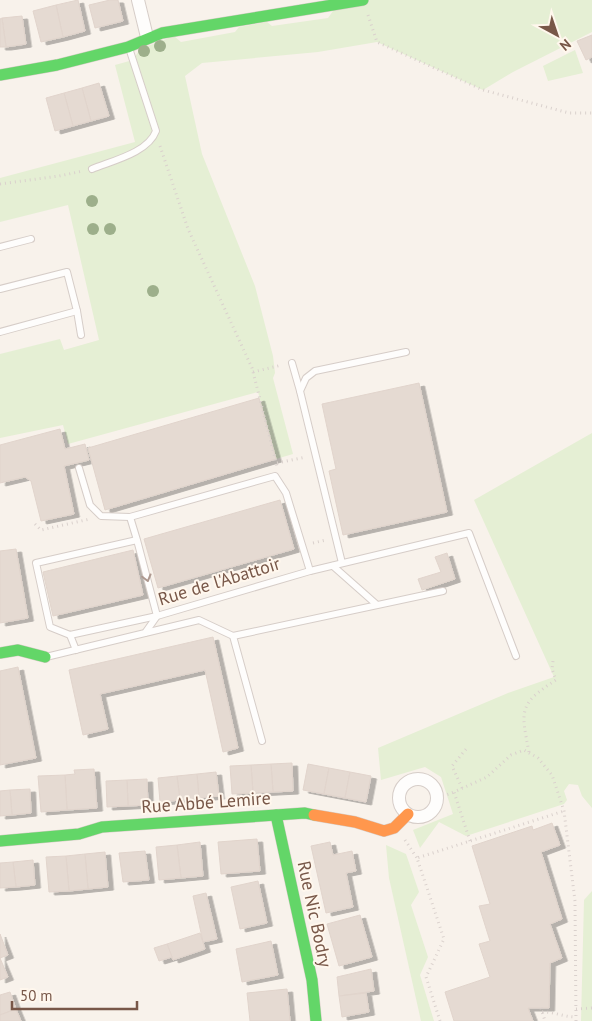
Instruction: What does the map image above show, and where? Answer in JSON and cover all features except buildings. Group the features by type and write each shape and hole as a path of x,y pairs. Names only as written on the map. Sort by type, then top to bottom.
{"street":[{"path":"138,0 147,37"},
{"path":"0,75 57,65 128,46 147,37 364,4"},
{"path":"0,653 18,650 45,657"},
{"path":"416,779 428,782 433,786 438,798 434,809 425,816 413,817 400,804 399,797 409,781 416,779"},
{"name":"Rue Abbé Lemire","path":"0,841 79,834 112,826 305,813 355,822 384,831 394,828 408,814"},
{"name":"Rue Nic Bodry","path":"276,815 312,980 316,1021"}],"lane":[{"path":"92,169 131,153 147,144 156,132 128,46"},
{"path":"0,247 31,239"},
{"path":"0,289 67,272 81,335"},
{"path":"0,332 77,311"},
{"path":"300,391 306,378 315,371 406,352"},
{"path":"292,363 342,563"},
{"path":"79,468 90,505 101,516 130,517 275,476 286,492 310,571"},
{"path":"130,517 157,616 70,635 50,627 36,564 136,540"},
{"name":"Rue de l'Abattoir","path":"145,633 157,616 310,571 469,533 516,656"},
{"path":"333,566 376,604"},
{"path":"45,657 199,620 233,636 443,591"},
{"path":"70,635 76,650"},
{"path":"233,636 262,741"}],"path":[{"path":"364,4 377,42 483,90 568,113 592,113"},
{"path":"156,132 188,229 238,334 253,372 277,463 316,455"},
{"path":"0,184 59,176 92,169"},
{"path":"253,372 292,363"},
{"path":"35,524 42,530 82,521"},
{"path":"302,546 336,537"},
{"path":"529,753 523,718 526,704 556,680 552,669 553,661"},
{"path":"462,788 452,766 468,748"},
{"path":"438,798 487,777 511,755 524,750 538,758 552,775 564,811 575,901 576,1019 564,1017 556,1012 542,1012"},
{"path":"454,792 470,841"},
{"path":"440,1021 426,977 444,939 417,858 564,811"},
{"path":"541,1008 545,1021"},
{"path":"576,1009 592,1008"}],"green space":[{"path":"363,0 592,0 592,32 513,72 483,90 377,42 318,52 202,63 185,76 202,154 255,286 273,356 275,373 273,378 293,454 276,459 258,392 68,444 63,425 0,438 0,354 60,339 64,350 99,340 68,205 0,222 0,178 135,142 115,65 133,60 140,49 174,36 181,42 235,32 239,27 267,22 272,26 328,18 338,4"},
{"path":"575,50 583,73 548,81 543,66"},
{"path":"592,433 592,808 582,796 578,785 569,784 564,791 567,800 564,804 466,836 439,822 420,848 413,830 453,814 441,777 425,767 381,780 378,748 508,693 554,677 474,500"},
{"path":"386,845 406,854 419,892 411,905 428,957 420,975 434,1021 421,1021 389,878"},
{"path":"592,891 592,1021 581,1021 584,900"}],"traffic: fast":[{"path":"0,75 57,65 128,47 162,33 363,0"},
{"path":"0,653 18,650 45,657"},
{"path":"0,841 79,834 102,827 305,813 314,815"},
{"path":"276,815 312,980 316,1021"}],"traffic: slow":[{"path":"314,815 355,822 384,831 394,828 408,814"}]}
